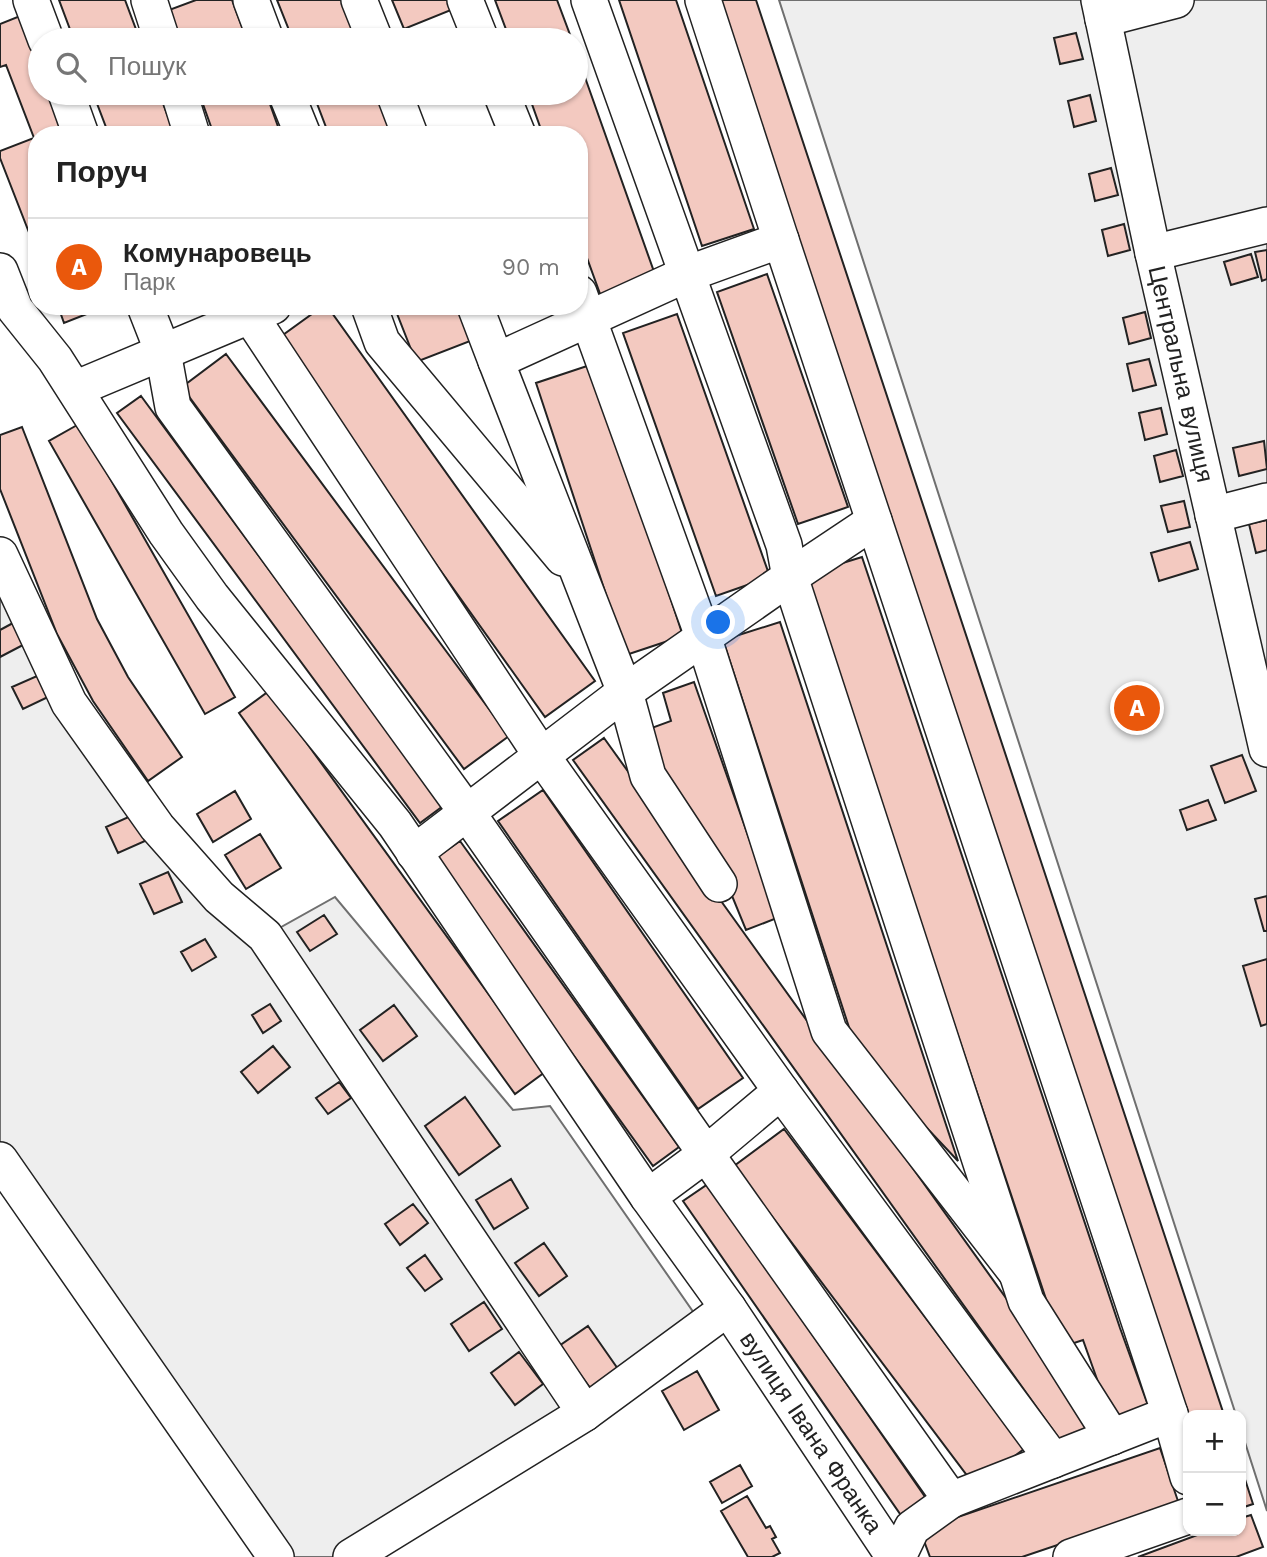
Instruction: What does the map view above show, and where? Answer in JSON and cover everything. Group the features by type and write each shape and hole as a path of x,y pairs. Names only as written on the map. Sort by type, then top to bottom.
{"street":[{"path":"31,0 42,28"},
{"path":"149,0 158,28"},
{"path":"251,0 262,28"},
{"path":"359,0 370,28"},
{"path":"465,0 476,28"},
{"path":"589,0 784,545 790,577 1026,1301 1112,1437"},
{"path":"704,0 1170,1414 1187,1473"},
{"path":"1101,9 1176,0"},
{"name":"Центральна вулиця","path":"1101,9 1153,253 1267,749"},
{"path":"70,105 78,126"},
{"path":"183,105 189,126"},
{"path":"291,105 299,126"},
{"path":"399,105 407,126"},
{"path":"506,105 514,126"},
{"path":"1153,253 1267,225"},
{"path":"588,304 687,274 781,240"},
{"name":"вулиця Івана Франка","path":"0,271 15,309 55,359 166,533 212,597 395,824 896,1557"},
{"path":"149,315 163,352 173,407 466,811 951,1500"},
{"path":"75,389 246,315"},
{"path":"260,315 541,755 781,1091 1053,1460"},
{"path":"372,315 382,342 581,580"},
{"path":"478,315 625,692 648,776 719,884"},
{"path":"496,361 568,315"},
{"path":"588,315 703,636 829,1031 1016,1272"},
{"path":"1213,515 1267,501"},
{"path":"414,853 625,692 874,521"},
{"path":"0,555 69,703 157,827 219,897 265,936 584,1413"},
{"path":"648,1197 706,1154 781,1091"},
{"path":"0,1160 276,1557"},
{"path":"351,1557 584,1413 728,1308"},
{"path":"896,1557 912,1528 951,1500 1170,1414"},
{"path":"1071,1557 1183,1518"}],"shaded area":[{"path":"779,0 1267,0 1267,1511 1246,1446 1246,1410 1234,1410"},
{"path":"0,555 69,703 265,936 335,897 513,1110 550,1106 703,1326 351,1557 276,1557 0,1160"}],"building":[{"path":"59,0 125,0 136,28 70,28"},
{"path":"196,0 232,0 242,28 176,28 169,10"},
{"path":"277,0 349,0 360,28 288,28"},
{"path":"392,0 453,0 456,8 404,28"},
{"path":"495,0 557,0 568,28 506,28"},
{"path":"619,0 676,0 754,229 702,246"},
{"path":"718,0 756,0 1222,1410 1186,1410"},
{"path":"20,16 28,36 28,105 55,105 63,126 29,126 6,65 0,67 0,24"},
{"path":"1076,33 1083,59 1060,64 1054,38"},
{"path":"588,86 658,283 603,302 588,261 588,126 540,126 532,105 588,105"},
{"path":"1090,95 1096,121 1074,127 1068,101"},
{"path":"98,105 164,105 172,126 106,126"},
{"path":"203,105 270,105 278,126 211,126"},
{"path":"318,105 389,105 397,126 326,126"},
{"path":"28,140 28,230 0,158 0,151"},
{"path":"1111,168 1118,195 1095,201 1089,174"},
{"path":"1124,224 1130,250 1108,256 1102,230"},
{"path":"1267,250 1267,279 1262,281 1255,252"},
{"path":"1251,254 1258,277 1231,285 1224,262"},
{"path":"767,274 848,507 798,524 717,292"},
{"path":"1145,312 1151,338 1129,344 1123,318"},
{"path":"677,314 770,577 716,596 623,333"},
{"path":"61,315 84,315 64,323"},
{"path":"311,315 333,315 595,681 545,717 276,340"},
{"path":"398,315 469,315 478,338 416,362"},
{"path":"226,354 509,736 464,769 182,387"},
{"path":"1149,359 1156,385 1133,391 1127,364"},
{"path":"593,364 683,636 626,655 536,383"},
{"path":"141,396 443,806 420,823 117,413"},
{"path":"1161,408 1167,434 1145,440 1139,413"},
{"path":"79,424 235,697 205,714 49,441"},
{"path":"22,427 97,619 128,677 182,757 148,781 93,701 57,634 0,489 0,435"},
{"path":"1264,441 1267,469 1239,476 1233,448"},
{"path":"1176,450 1183,476 1160,482 1154,456"},
{"path":"1184,501 1190,527 1168,532 1161,506"},
{"path":"1267,520 1267,550 1256,553 1249,524"},
{"path":"1190,542 1198,569 1159,581 1151,553"},
{"path":"862,557 1150,1411 1113,1424 1083,1340 1062,1347 804,575"},
{"path":"780,622 958,1161 858,1055 723,640"},
{"path":"13,623 23,645 0,657 0,630"},
{"path":"37,676 48,697 23,709 12,687"},
{"path":"694,682 777,918 746,930 719,864 674,812 646,730 671,721 663,693"},
{"path":"269,691 545,1072 515,1094 239,713"},
{"path":"604,738 1095,1422 1063,1444 573,760"},
{"path":"1242,755 1256,791 1225,803 1211,766"},
{"path":"543,790 743,1078 698,1109 498,821"},
{"path":"235,791 251,819 213,842 197,814"},
{"path":"1208,800 1216,820 1187,830 1180,810"},
{"path":"133,815 145,841 118,853 106,827"},
{"path":"260,834 281,868 246,889 225,855"},
{"path":"460,841 679,1147 653,1166 433,860"},
{"path":"168,872 182,902 154,914 140,884"},
{"path":"1267,896 1267,931 1264,931 1255,899"},
{"path":"324,915 337,934 310,951 297,932"},
{"path":"205,939 216,957 192,971 181,952"},
{"path":"1267,959 1267,1024 1261,1026 1243,966"},
{"path":"270,1004 281,1021 263,1033 252,1015"},
{"path":"394,1005 417,1036 383,1061 360,1030"},
{"path":"273,1046 290,1067 258,1093 241,1072"},
{"path":"339,1082 351,1098 328,1114 316,1098"},
{"path":"465,1097 500,1146 459,1175 425,1126"},
{"path":"784,1129 1024,1449 975,1486 734,1166"},
{"path":"511,1179 528,1208 494,1229 476,1200"},
{"path":"708,1184 930,1504 905,1521 683,1201"},
{"path":"413,1204 428,1223 400,1245 385,1224"},
{"path":"544,1243 567,1276 539,1296 515,1263"},
{"path":"425,1255 442,1279 425,1291 407,1268"},
{"path":"484,1302 502,1329 469,1351 451,1324"},
{"path":"588,1326 618,1369 591,1389 559,1346"},
{"path":"519,1352 543,1384 515,1405 491,1373"},
{"path":"697,1371 719,1410 684,1430 662,1391"},
{"path":"1160,1448 1179,1504 1022,1557 930,1557 920,1530"},
{"path":"740,1465 752,1486 722,1503 710,1482"},
{"path":"1246,1482 1253,1504 1246,1506"},
{"path":"747,1496 766,1528 770,1526 776,1537 772,1539 780,1553 772,1557 748,1557 721,1511"},
{"path":"1251,1515 1263,1547 1236,1557 1138,1557 1195,1536 1246,1536 1246,1516"}],"place":[{"name":"Комунаровець","path":"1137,708"}]}
